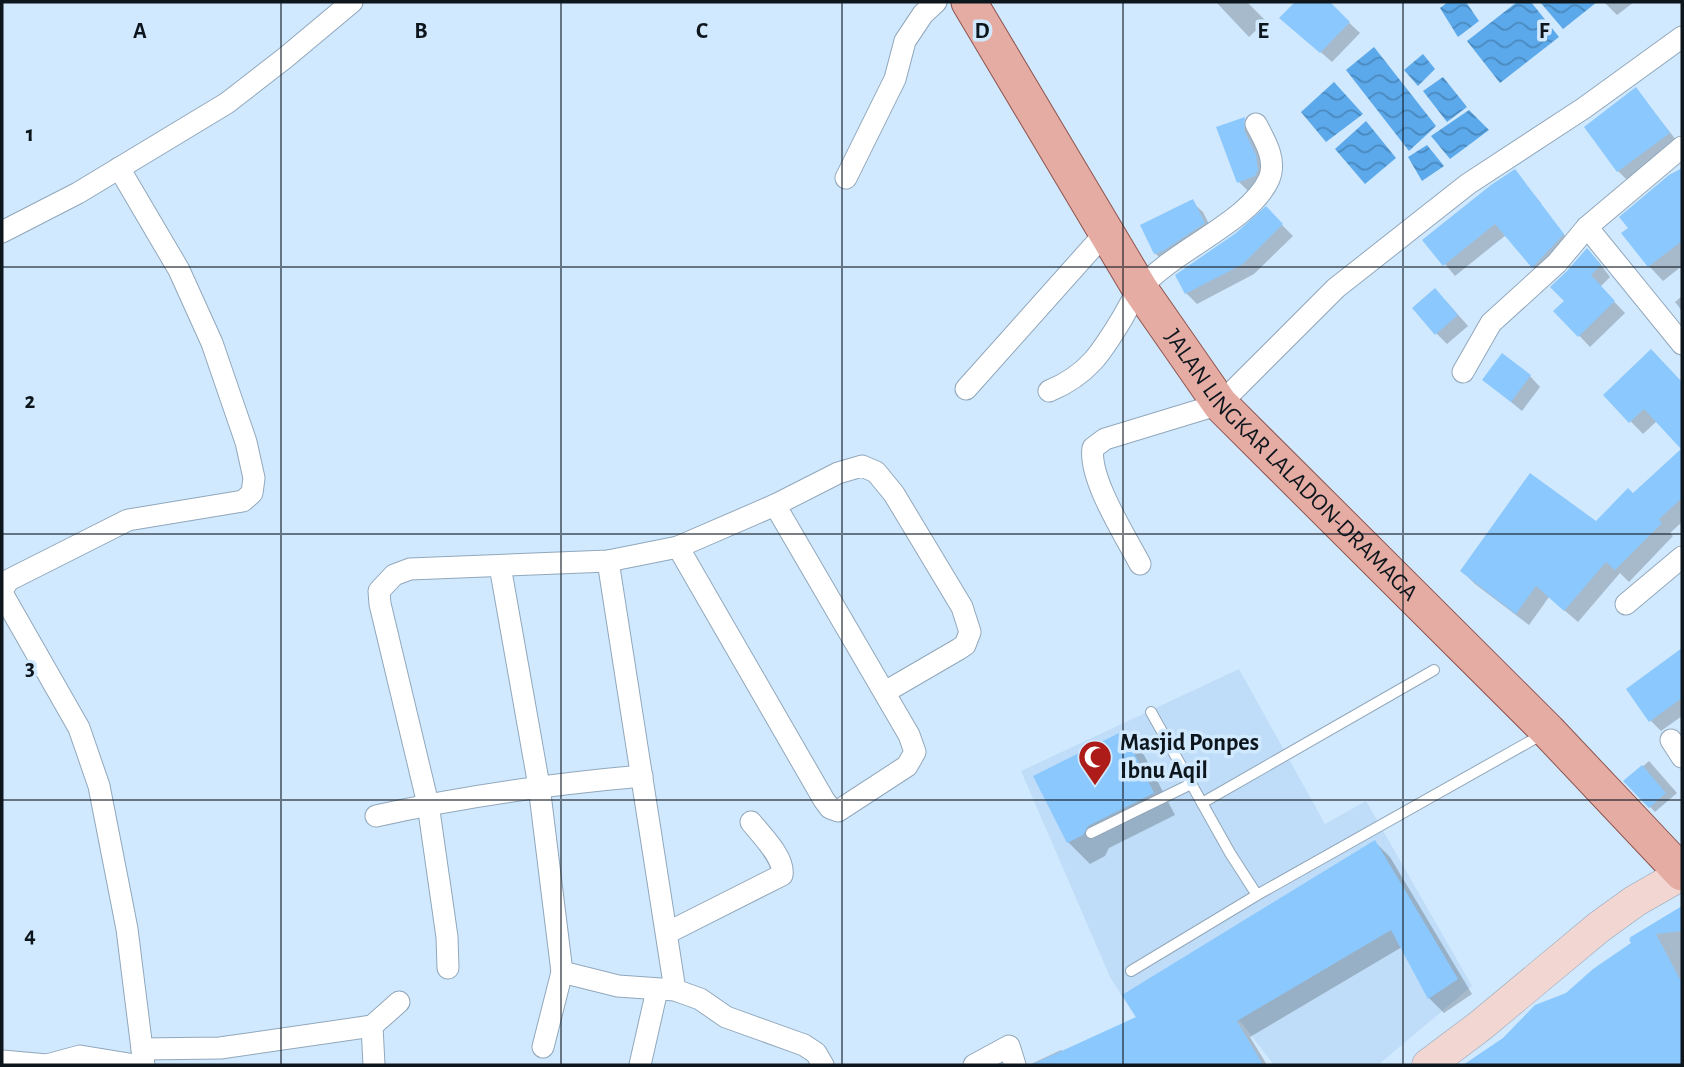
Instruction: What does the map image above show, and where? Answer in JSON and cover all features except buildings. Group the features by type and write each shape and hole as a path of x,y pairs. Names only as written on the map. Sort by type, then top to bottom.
{"main road":[{"name":"JALAN LINGKAR LALADON-DRAMAGA","path":"969,2 1140,289 1220,404 1548,731 1682,873"},
{"path":"1428,1065 1599,928 1635,901 1682,873"}],"street":[{"path":"2,232 78,193 245,91 352,2"},
{"path":"846,178 895,79 905,41 914,26 936,2"},
{"path":"1140,564 1100,487 1092,467 1093,448 1105,439 1220,404 1336,288 1468,184 1584,108 1682,37"},
{"path":"1049,391 1072,382 1091,364 1140,289 1178,256 1261,194 1270,176 1271,153 1256,124"},
{"path":"1463,372 1491,323 1557,263 1587,227 1682,147"},
{"path":"119,168 179,270 212,343 246,442 254,478 252,493 243,500 128,520 9,580 2,592 79,728 99,786 127,929 140,1060"},
{"path":"1587,227 1682,344"},
{"path":"966,389 1107,231"},
{"path":"448,968 447,937 428,804 380,604 379,591 394,575 410,569 608,561 678,547 775,505 838,473 853,467 870,468 894,494 950,584 967,618 970,632 965,645 885,692"},
{"path":"678,547 824,800 838,811 907,766 913,759 914,746 775,505"},
{"path":"1626,604 1682,557"},
{"path":"608,561 667,933 666,990 640,1065"},
{"path":"500,566 539,786 562,972 543,1047"},
{"path":"376,816 428,804 539,786 642,776"},
{"path":"667,933 782,876 783,868 779,860 751,822"},
{"path":"562,972 618,986 666,990 700,999 726,1017 804,1045 816,1053 823,1065"},
{"path":"2,1061 47,1065 80,1056 140,1060 222,1056 372,1026 399,1002"},
{"path":"372,1026 374,1065"},
{"path":"974,1065 1009,1046 1015,1065"}],"lane":[{"path":"1202,803 1434,670"},
{"path":"1151,712 1257,895"},
{"path":"1132,971 1257,895 1548,731"},
{"path":"1091,833 1191,784"}],"shaded area":[{"path":"1239,669 1325,824 1366,801 1472,986 1378,1065 1274,1065 1240,1021 1140,1025 1110,977 1021,771"}],"water":[{"path":"1448,2 1466,2 1479,21 1458,37 1440,8"},
{"path":"1517,2 1531,2 1559,37 1500,83 1467,41"},
{"path":"1540,2 1597,2 1563,29"},
{"path":"1374,47 1436,126 1409,151 1346,70"},
{"path":"1423,54 1435,69 1418,86 1404,70"},
{"path":"1443,77 1467,107 1447,122 1423,91"},
{"path":"1334,82 1363,114 1326,142 1301,112"},
{"path":"1469,110 1489,130 1450,159 1431,136"},
{"path":"1366,121 1396,158 1365,184 1335,149"},
{"path":"1427,145 1444,166 1422,181 1408,157"}],"place":[{"name":"Masjid Ponpes Ibnu Aqil","path":"1095,787"}]}
